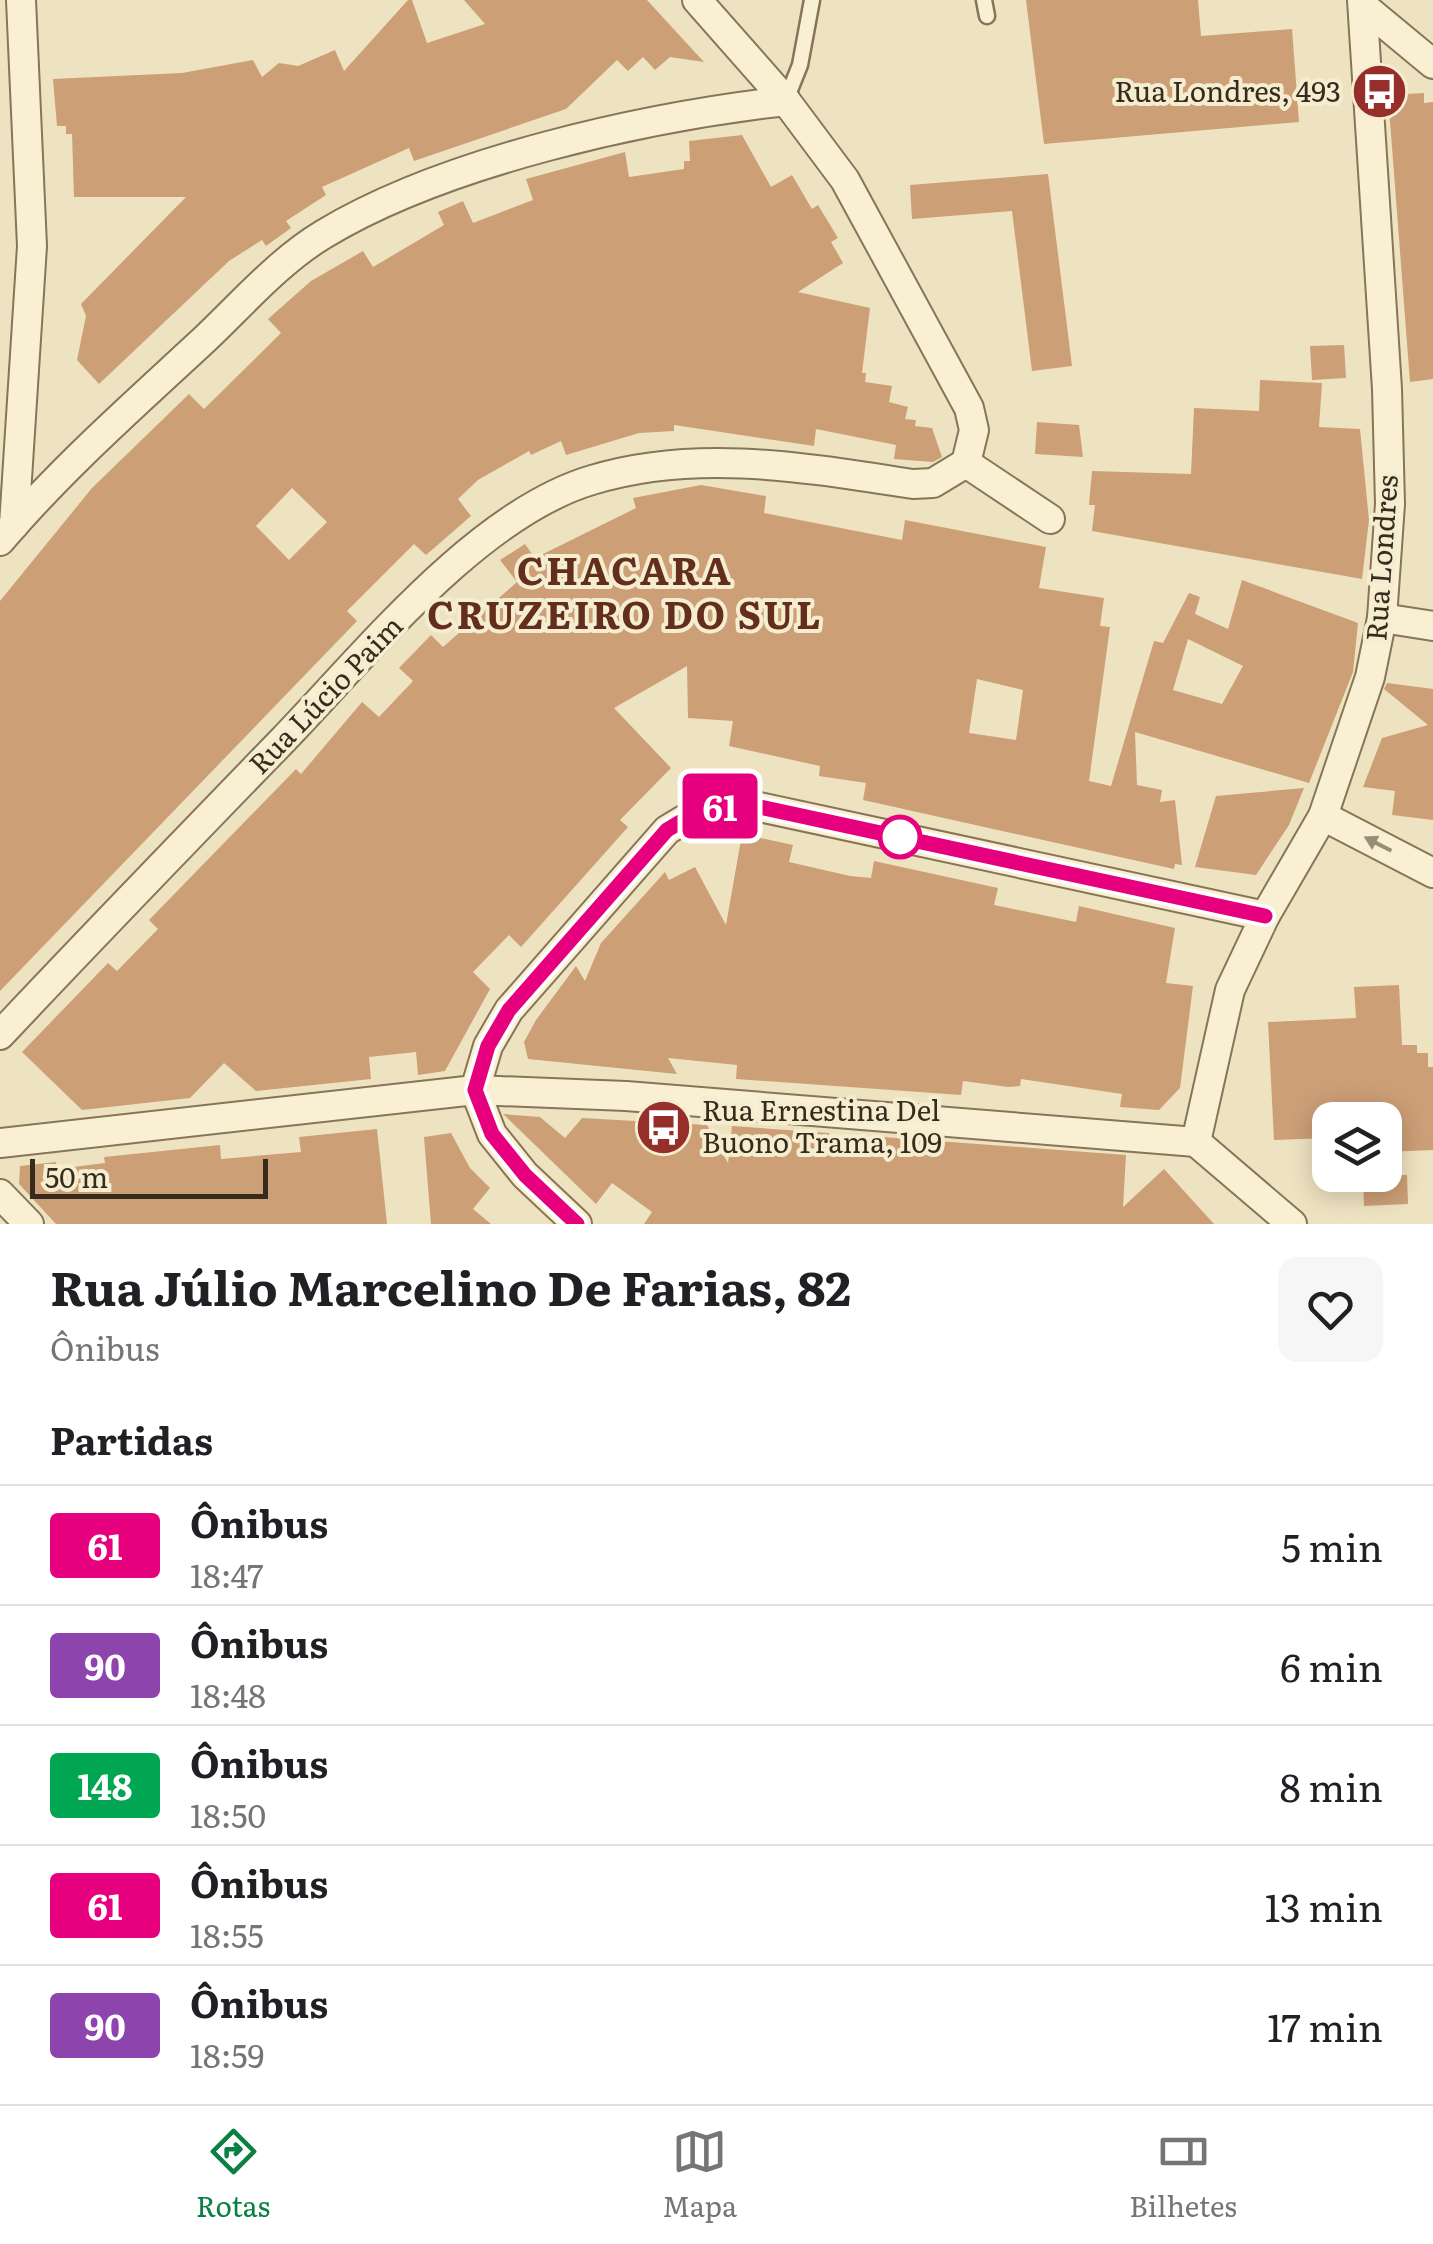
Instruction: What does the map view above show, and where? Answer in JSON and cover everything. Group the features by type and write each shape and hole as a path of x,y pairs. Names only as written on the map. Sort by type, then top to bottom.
{"street":[{"path":"7,533 32,246 20,0"},
{"path":"697,0 786,101 845,180 969,408 974,430 966,463 1050,519"},
{"path":"1362,3 1433,64"},
{"name":"Rua Londres","path":"1196,1142 1230,990 1265,916 1323,816 1370,678 1382,618 1390,504 1388,389 1362,3"},
{"path":"7,533 190,352 320,236 366,211 448,178 602,134 724,108 786,101"},
{"name":"Rua Lúcio Paim","path":"0,1035 403,615 498,528 540,502 590,480 682,460 913,484 933,483 966,463"},
{"path":"1382,618 1433,626"},
{"path":"577,1224 525,1175 492,1134 475,1090 488,1046 509,1010 667,830 702,809 741,803 1265,916"},
{"path":"1323,816 1433,872"},
{"path":"0,1143 475,1090 626,1096 1196,1142 1292,1224"},
{"path":"0,1194 29,1224"}],"lane":[{"path":"786,101 800,64 812,0"}],"building":[{"path":"412,0 427,43 485,24 464,0 647,0 704,62 670,57 655,70 643,57 628,71 617,60 566,109 414,161 409,148 322,187 326,195 286,221 291,228 266,246 262,240 229,261 99,384 77,360 86,316 81,304 186,197 74,197 72,134 66,134 66,126 57,126 53,79 182,73 253,60 262,77 279,63 298,66 335,50 344,71"},
{"path":"1026,0 1198,0 1201,36 1292,29 1299,122 1044,144"},
{"path":"1424,93 1424,103 1433,102 1433,379 1410,382 1388,95"},
{"path":"742,135 771,187 792,175 812,209 818,205 838,238 831,242 843,263 798,292 870,308 862,373 866,373 865,382 892,386 889,402 908,407 905,419 916,420 915,426 932,428 942,457 933,462 894,459 896,445 816,429 814,446 674,425 674,431 639,433 566,455 561,441 531,455 529,451 478,480 458,499 471,516 426,555 414,544 347,611 357,621 0,991 0,601 92,488 189,394 204,409 281,333 268,319 311,281 363,251 373,267 444,225 438,212 463,201 473,223 533,200 526,179 625,152 629,177 684,169 684,161 690,161 689,141","holes":["292,488 327,522 289,560 256,526"]},
{"path":"1048,174 1072,366 1032,371 1012,211 912,219 910,185"},
{"path":"1344,345 1346,378 1312,380 1310,346"},
{"path":"1260,380 1322,383 1319,427 1360,429 1369,520 1362,579 1092,531 1092,471 1191,474 1194,408 1259,411"},
{"path":"1037,422 1079,425 1083,457 1035,454"},
{"path":"701,485 766,496 764,513 902,540 905,520 1046,547 1039,588 1104,598 1100,626 1110,627 1089,781 1111,786 1154,641 1163,643 1189,593 1200,597 1195,614 1228,629 1242,580 1358,623 1353,672 1309,783 1135,732 1137,785 1162,790 1160,802 1175,800 1182,865 1175,864 1174,869 863,800 866,783 819,776 820,766 729,746 733,721 688,718 687,666 614,708 671,768 620,820 628,827 521,947 509,935 473,972 490,989 445,1071 418,1075 416,1052 369,1057 371,1079 256,1091 224,1063 190,1098 82,1110 22,1052 108,963 117,971 158,929 149,920 296,769 301,774 362,702 379,717 413,681 399,668 431,635 443,647 517,582 500,560 525,544 535,558 636,508 633,498","holes":["1188,639 1243,666 1222,704 1173,690","977,679 1023,690 1016,740 969,733"]},
{"path":"1387,683 1433,689 1433,820 1392,815 1395,791 1363,787 1382,738 1428,725 1384,689"},
{"path":"1304,788 1289,825 1256,875 1195,867 1216,796"},
{"path":"742,834 793,845 789,862 850,876 871,878 874,861 998,888 994,905 1076,922 1079,906 1175,928 1166,983 1193,986 1180,1088 1159,1110 1120,1107 1122,1094 1021,1079 1020,1086 1008,1087 963,1081 961,1095 736,1079 737,1065 668,1058 677,1074 528,1059 524,1042 536,1020 576,966 585,981 601,943 665,872 669,880 695,867 726,925"},
{"path":"1399,985 1402,1045 1417,1045 1417,1053 1428,1053 1428,1067 1433,1067 1433,1150 1402,1151 1402,1102 1312,1102 1312,1139 1274,1140 1268,1022 1356,1018 1354,987"},
{"path":"503,1114 540,1117 565,1138 582,1118 707,1125 728,1163 732,1126 829,1133 830,1154 882,1157 883,1137 1126,1155 1123,1207 1164,1169 1214,1224 644,1224 652,1212 612,1183 596,1204"},
{"path":"377,1129 387,1224 56,1224 19,1184 20,1166 56,1162 57,1169 105,1163 104,1157 220,1145 221,1159 301,1152 299,1137"},
{"path":"451,1133 470,1168 490,1188 473,1209 491,1224 431,1224 424,1137"},
{"path":"1402,1175 1407,1175 1408,1204 1364,1206 1364,1192 1402,1192"}],"bus line":[{"name":"61","path":"577,1224 525,1175 492,1134 475,1090 488,1046 509,1010 667,830 702,809 741,803 1265,916"}],"place":[{"name":"Rua Londres, 493","path":"1380,92"},
{"name":"Rua Ernestina Del Buono Trama, 109","path":"663,1127"}],"district":[{"name":"CHACARA CRUZEIRO DO SUL","path":"625,594"}]}
